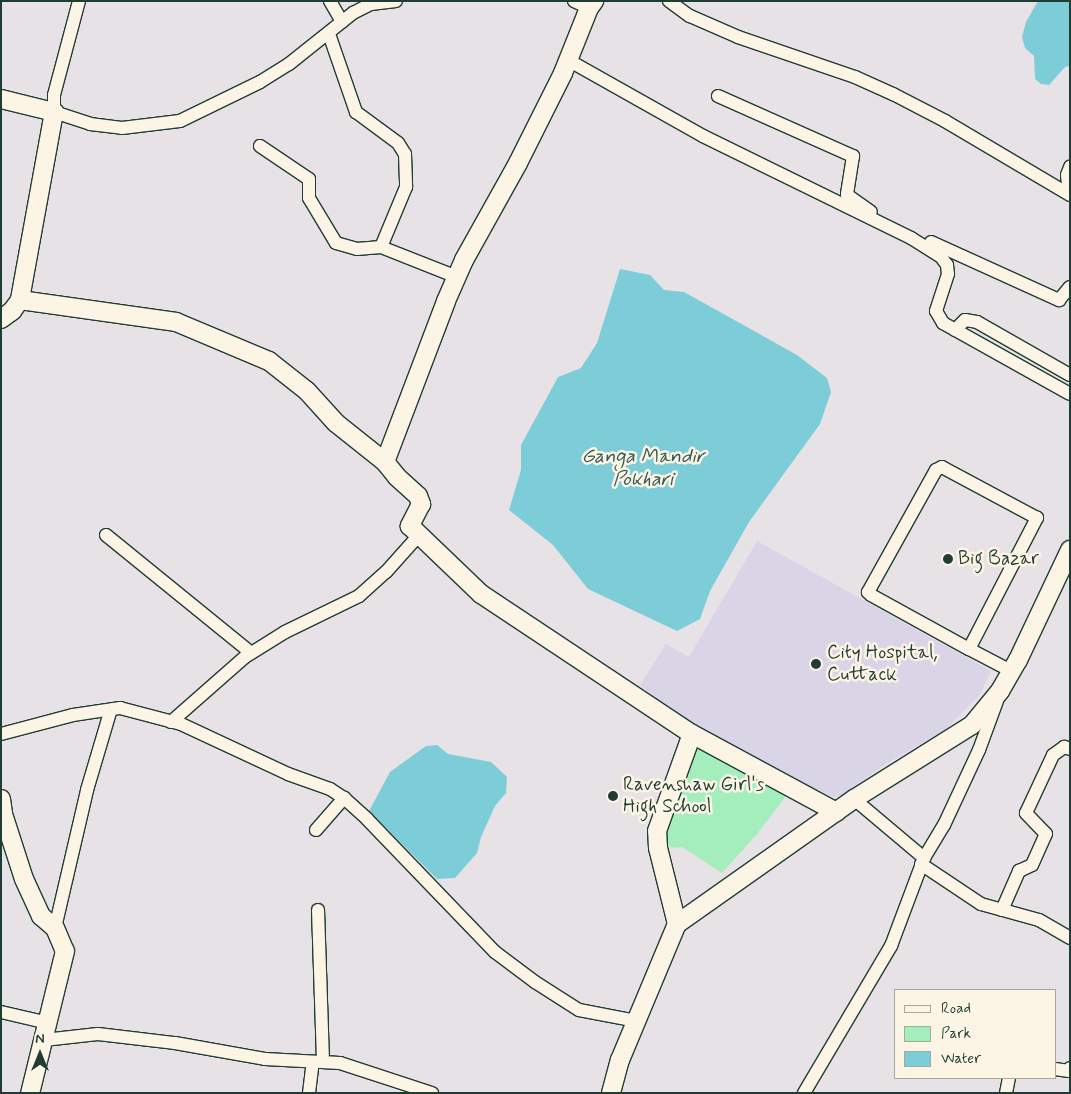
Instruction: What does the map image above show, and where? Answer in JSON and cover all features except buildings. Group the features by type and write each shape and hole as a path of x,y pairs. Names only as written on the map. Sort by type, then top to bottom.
{"street":[{"path":"1,319 12,311 20,300 54,112 54,95 79,1"},
{"path":"330,1 342,22"},
{"path":"1,99 54,112 90,124 122,128 180,121 260,82 289,64 354,13 372,4 396,1"},
{"path":"669,1 690,16 738,37 855,77 893,94 945,121 1069,195"},
{"path":"386,462 457,277 518,164 568,60 585,4"},
{"path":"329,34 356,112 398,143 405,154 406,187 381,247"},
{"path":"568,60 703,136 911,238 941,257 947,264 948,274 936,311 943,323 1070,394"},
{"path":"718,96 854,156 847,195 879,218 1059,300 1070,287"},
{"path":"260,146 309,179 308,198 336,242 357,249 381,247 457,277"},
{"path":"1069,195 1067,175 1070,167"},
{"path":"20,300 176,322 269,361 307,391 336,423 386,462 397,477 418,496 421,504 410,526 480,594 692,734 836,812"},
{"path":"955,330 965,320 977,322 1070,375"},
{"path":"970,649 1036,518 942,467 936,470 868,592 970,649 1011,671"},
{"path":"106,535 251,653"},
{"path":"171,722 251,653 285,632 359,596 386,572 419,535"},
{"path":"804,1093 891,946 923,861 948,816 978,750 1000,691 1070,550"},
{"path":"611,1093 620,1060 677,924 854,799 972,725 1000,691"},
{"path":"1,734 73,715 120,708 171,722 288,774 330,789 344,798 367,818 495,952 579,1010 636,1021"},
{"path":"55,928 87,790 111,709"},
{"path":"677,924 658,848 657,831 692,734"},
{"path":"1002,910 1019,871 1032,865 1046,834 1026,813 1053,755 1064,747 1070,749"},
{"path":"316,830 344,798"},
{"path":"1,799 24,879 41,916 55,928 65,951 30,1093"},
{"path":"854,799 923,861 980,904 1039,920 1070,938"},
{"path":"309,1093 318,1062 318,910"},
{"path":"1,1012 48,1023"},
{"path":"44,1040 98,1034 175,1043 266,1060 318,1062 363,1070 432,1093"},
{"path":"1056,1068 1069,1071 1070,1068"},
{"path":"1006,1093 1009,1079"}],"shaded area":[{"name":"City Hospital, Cuttack","path":"757,541 991,671 979,696 946,729 884,765 842,795 833,797 757,760 675,713 640,685 666,644 689,657"}],"green space":[{"path":"697,746 789,792 757,834 722,873 682,847 674,848 666,845 660,832"}],"water":[{"path":"1038,1 1070,1 1070,66 1065,67 1049,85 1041,84 1035,79 1034,56 1025,48 1022,37 1026,22"},
{"name":"Ganga Mandir Pokhari","path":"620,269 650,275 664,290 684,292 797,355 827,378 831,392 820,424 749,522 710,591 700,619 677,631 588,589 553,545 509,510 521,470 521,445 558,377 581,368 597,343"},
{"path":"437,745 448,754 491,762 507,777 506,793 495,806 481,837 477,853 455,878 437,879 369,811 390,772 426,746"}],"place":[{"name":"Big Bazar","path":"948,559"},
{"name":"City Hospital, Cuttack","path":"816,664"},
{"name":"Ravenshaw Girl's High School","path":"613,796"}]}
